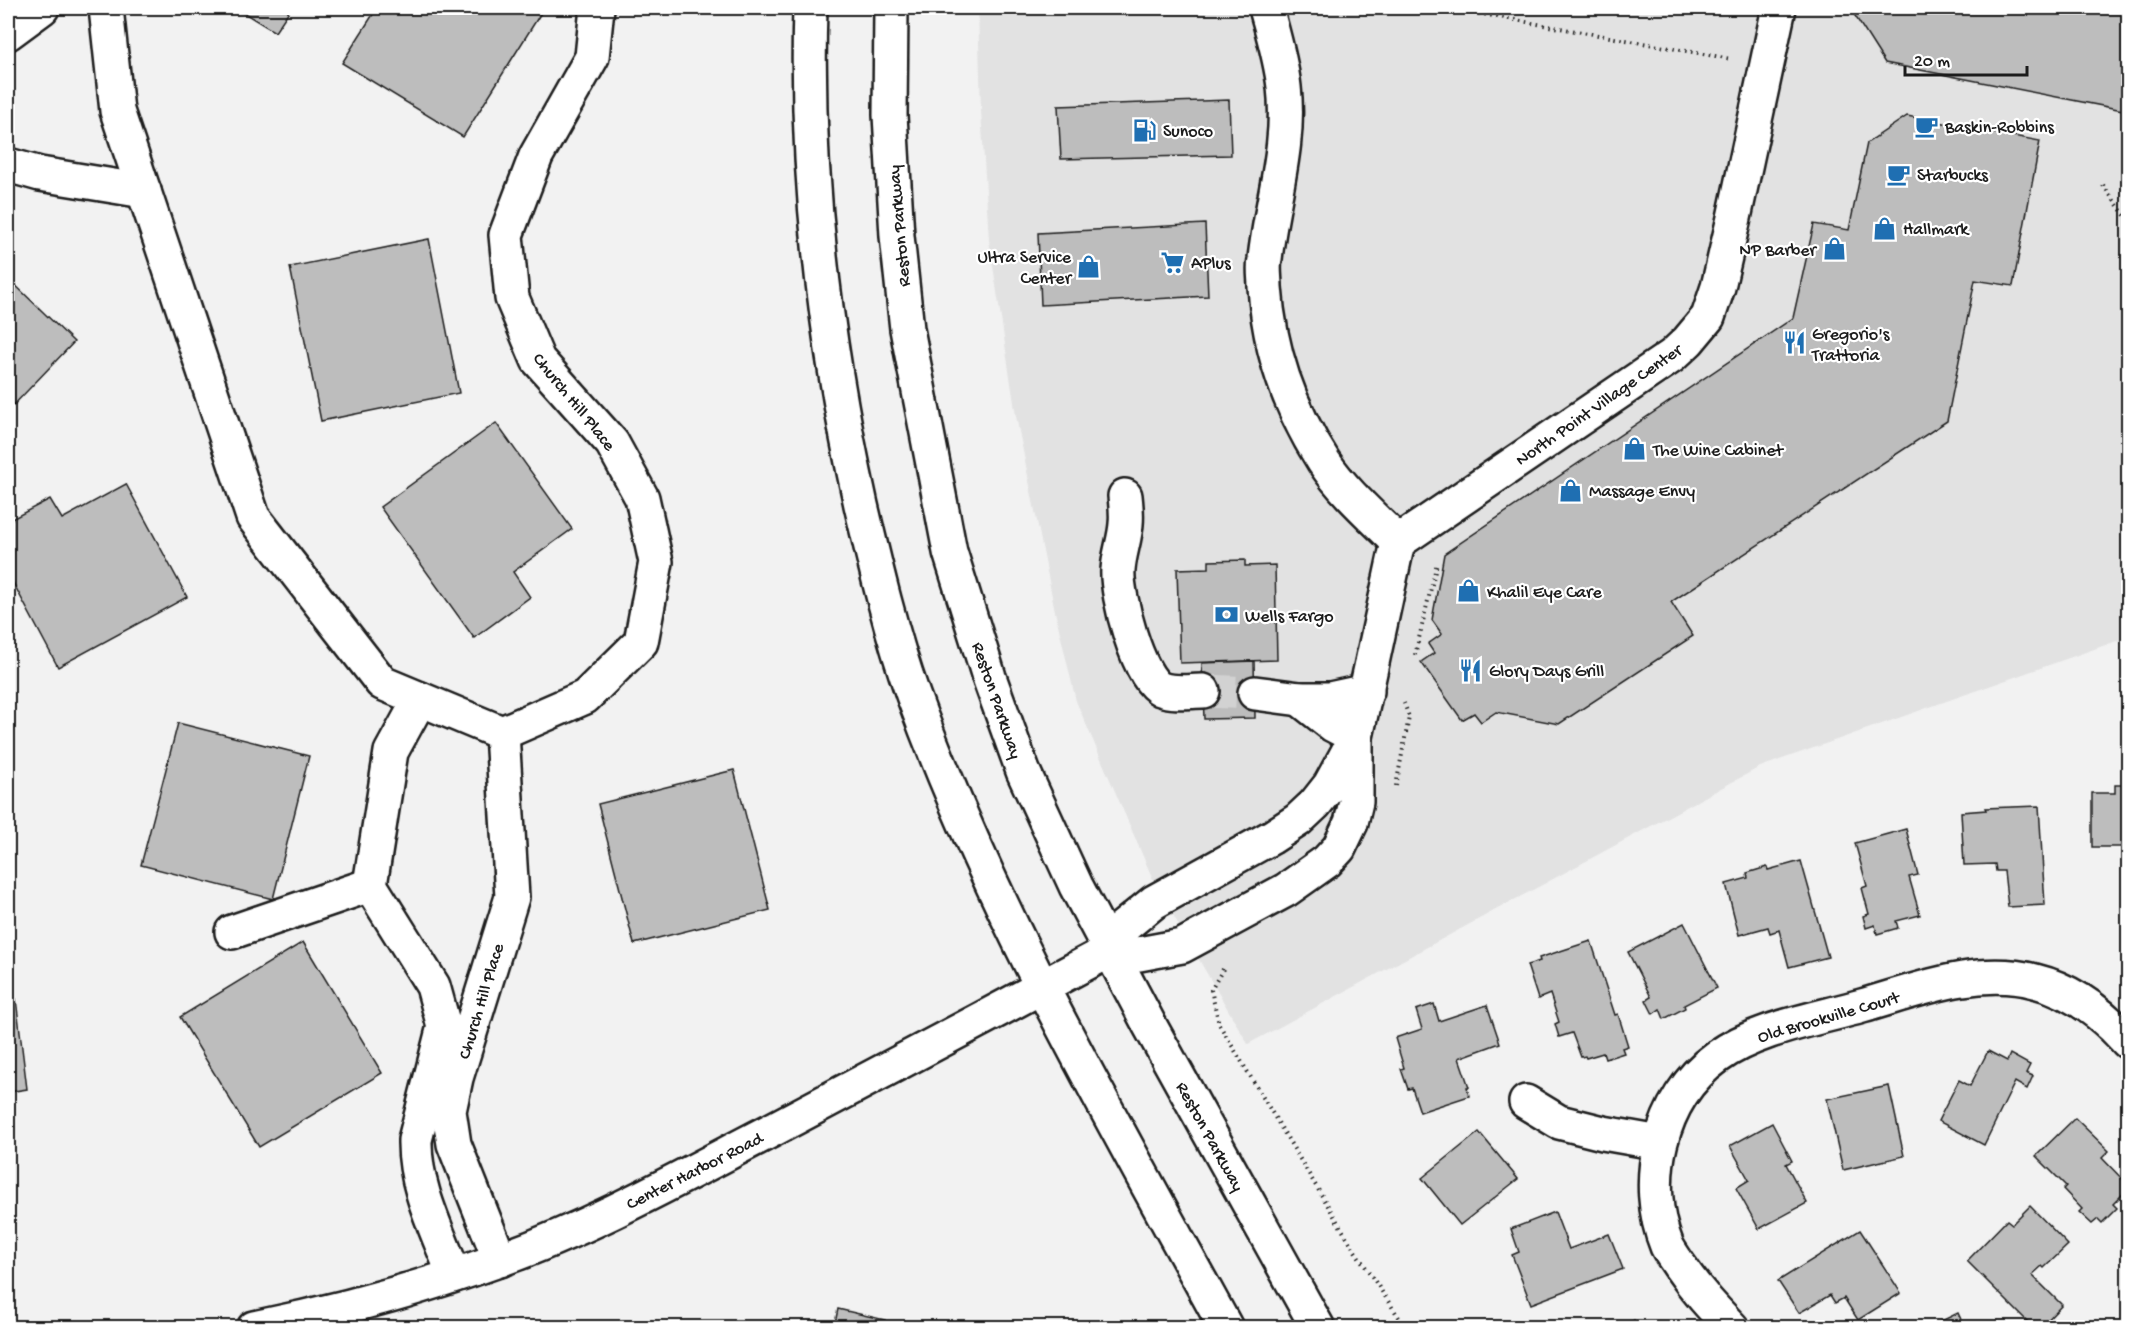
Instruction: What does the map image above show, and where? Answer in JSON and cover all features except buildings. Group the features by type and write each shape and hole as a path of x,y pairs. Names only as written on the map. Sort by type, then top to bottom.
{"street":[{"path":"8,33 42,8"},
{"path":"106,8 117,111 253,517 382,683 502,733"},
{"name":"Church Hill Place","path":"500,1260 454,1144 449,1111 456,1078 512,897 502,733 585,697 641,642 657,562 642,498 612,444 538,360 512,298 506,235 536,156 592,57 597,8"},
{"path":"810,8 812,151 820,256 833,361 843,419 880,587 917,705 970,837 1041,988 1226,1328"},
{"name":"Reston Parkway","path":"891,8 890,115 897,236 907,329 950,552 989,677 1023,771 1109,951 1318,1328"},
{"path":"1266,8 1281,70 1285,116 1283,145 1264,262 1266,304 1272,344 1283,381 1324,462 1337,479 1398,542 1356,736 1356,802 1351,823 1339,848 1327,861 1286,890 1182,946 1139,954 1109,951 1122,928 1154,902 1272,837 1298,820 1316,804 1330,785 1356,736"},
{"name":"North Point Village Center","path":"1398,542 1672,356 1708,317 1718,287 1734,218 1779,8"},
{"path":"8,165 40,174 144,191"},
{"path":"1125,496 1126,522 1118,570 1119,587 1136,654 1150,678 1160,688 1174,691 1203,691"},
{"path":"1255,693 1300,699 1330,699 1366,691"},
{"path":"232,932 370,885 391,752 420,699"},
{"path":"1300,699 1334,724 1356,736"},
{"name":"Church Hill Place","path":"370,885 433,986 444,1026 415,1140 415,1160 421,1186 454,1275"},
{"name":"Center Harbor Road","path":"254,1328 397,1295 500,1260 588,1223 1109,951"},
{"name":"Old Brookville Court","path":"1732,1328 1697,1292 1668,1248 1656,1213 1656,1167 1660,1143 1669,1117 1689,1083 1716,1058 1751,1037 1952,980 1996,975 2036,981 2077,998 2112,1024 2128,1042"},
{"path":"1526,1102 1558,1122 1660,1143"}],"path":[{"path":"1449,8 1767,66"},
{"path":"2103,185 2128,218"},
{"path":"1414,659 1439,554"},
{"path":"1406,693 1403,705 1409,717"},
{"path":"1211,990 1219,1024 1354,1251 1406,1328"}],"shaded area":[{"path":"978,8 2128,8 2128,637 1760,767 1248,1044 1155,884 1076,701 1056,616 1016,416 989,240 981,111"}],"tunnel":[{"path":"1203,691 1255,693"}],"place":[{"name":"Baskin-Robbins","path":"1927,126"},
{"name":"Sunoco","path":"1145,130"},
{"name":"Starbucks","path":"1899,174"},
{"name":"Hallmark","path":"1885,228"},
{"name":"NP Barber","path":"1834,249"},
{"name":"APlus","path":"1173,262"},
{"name":"Ultra Service Center","path":"1089,266"},
{"name":"Gregorio's Trattoria","path":"1794,343"},
{"name":"The Wine Cabinet","path":"1635,449"},
{"name":"Massage Envy","path":"1571,490"},
{"name":"Khalil Eye Care","path":"1469,591"},
{"name":"Wells Fargo","path":"1227,615"},
{"name":"Glory Days Grill","path":"1471,670"}]}
